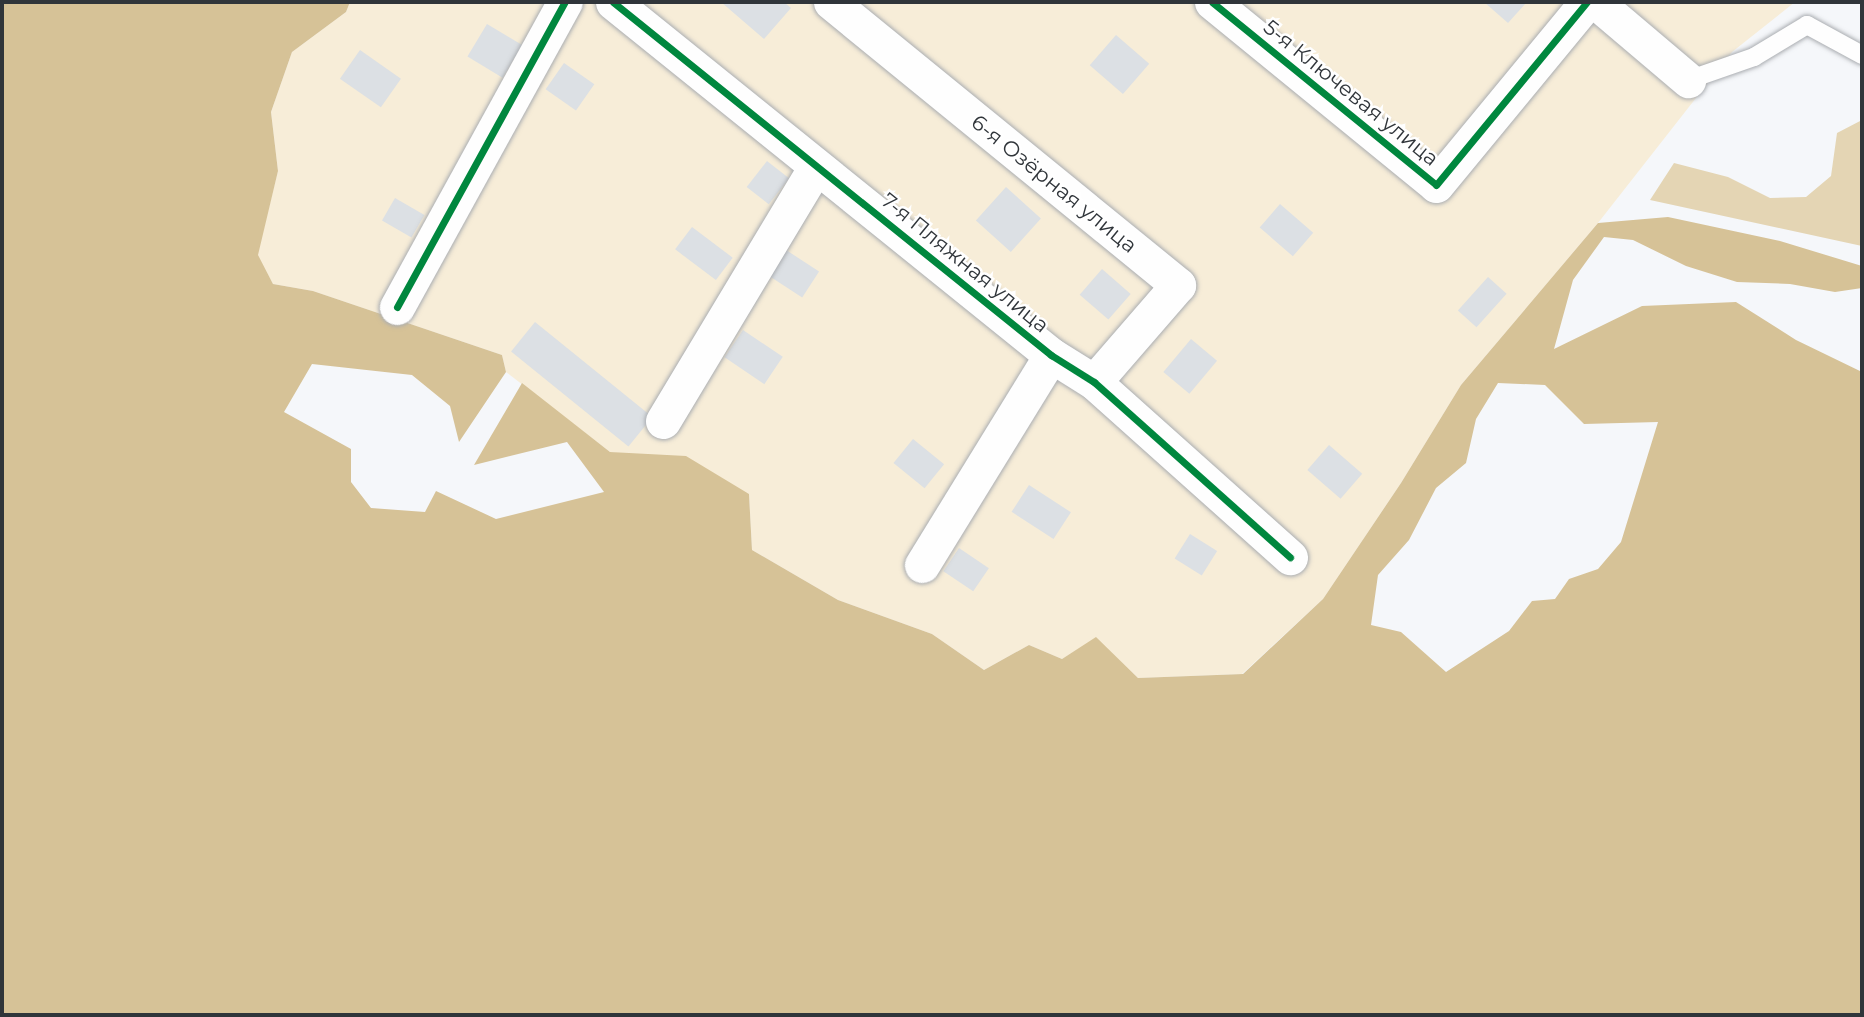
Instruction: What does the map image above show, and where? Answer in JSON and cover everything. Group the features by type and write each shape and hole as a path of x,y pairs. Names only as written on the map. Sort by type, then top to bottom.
{"street":[{"path":"397,307 565,2"},
{"name":"7-я Пляжная улица","path":"613,2 1051,355 1094,382 1290,557"},
{"name":"6-я Озёрная улица","path":"831,2 1178,285 1094,382"},
{"name":"5-я Ключевая улица","path":"1212,2 1436,185 1587,2"},
{"path":"1597,2 1688,80"},
{"path":"663,421 816,166"},
{"name":"7-я Пляжная улица","path":"922,565 1051,355"}],"lane":[{"path":"1688,80 1754,57 1807,25 1862,55"}],"shaded area":[{"path":"2,2 350,2 346,12 292,52 271,112 278,171 258,255 273,284 313,291 502,355 506,372 459,442 450,406 412,375 312,364 284,412 351,449 351,482 371,508 425,512 436,491 496,519 604,492 567,442 474,465 522,383 610,452 686,456 749,494 752,550 838,600 932,634 984,670 1029,645 1062,659 1096,637 1138,678 1243,674 1323,599 1401,483 1461,385 1598,223 1668,217 1780,241 1862,266 1862,288 1835,292 1790,284 1737,282 1686,266 1633,240 1604,237 1573,280 1554,349 1642,306 1736,302 1796,340 1862,372 1862,1015 2,1015","holes":["1498,383 1545,385 1584,424 1658,422 1621,542 1598,569 1569,579 1555,599 1532,601 1509,631 1446,672 1401,632 1371,625 1378,575 1409,540 1436,488 1466,463 1476,419"]},
{"path":"350,2 1795,2 1732,52 1598,223 1461,385 1401,483 1323,599 1242,674 1138,678 1096,638 1062,659 1029,645 984,670 932,634 838,600 752,550 749,494 636,456 610,452 506,372 502,355 313,291 273,284 257,255 278,171 271,112 292,52 346,12"},
{"path":"1862,120 1862,246 1650,200 1674,163 1728,177 1770,198 1806,197 1831,176 1837,133"}],"building":[{"path":"721,2 784,2 791,8 764,39"},
{"path":"1484,2 1527,2 1508,23"},
{"path":"487,24 522,45 503,78 467,57"},
{"path":"1116,35 1149,64 1123,94 1090,65"},
{"path":"360,50 401,79 381,107 340,79"},
{"path":"564,63 594,84 576,110 546,89"},
{"path":"767,161 789,178 769,204 747,187"},
{"path":"1006,187 1041,218 1011,252 976,220"},
{"path":"395,198 424,215 411,238 382,221"},
{"path":"1280,204 1313,233 1293,256 1260,227"},
{"path":"692,227 733,258 716,280 675,249"},
{"path":"783,248 819,271 802,297 766,274"},
{"path":"1102,269 1131,294 1108,320 1080,295"},
{"path":"1488,277 1507,294 1476,327 1458,310"},
{"path":"535,322 652,417 628,447 511,352"},
{"path":"743,330 783,357 764,384 725,357"},
{"path":"1191,339 1217,361 1189,394 1163,372"},
{"path":"913,439 944,464 925,488 893,463"},
{"path":"1329,445 1362,474 1341,499 1307,470"},
{"path":"1029,485 1071,512 1054,539 1012,512"},
{"path":"1190,534 1217,551 1202,576 1175,559"},
{"path":"959,548 989,568 973,591 943,571"}],"cycle path":[{"path":"397,307 565,2"},
{"path":"613,2 1051,355 1094,382 1290,557"},
{"path":"1212,2 1436,185 1587,2"}]}
